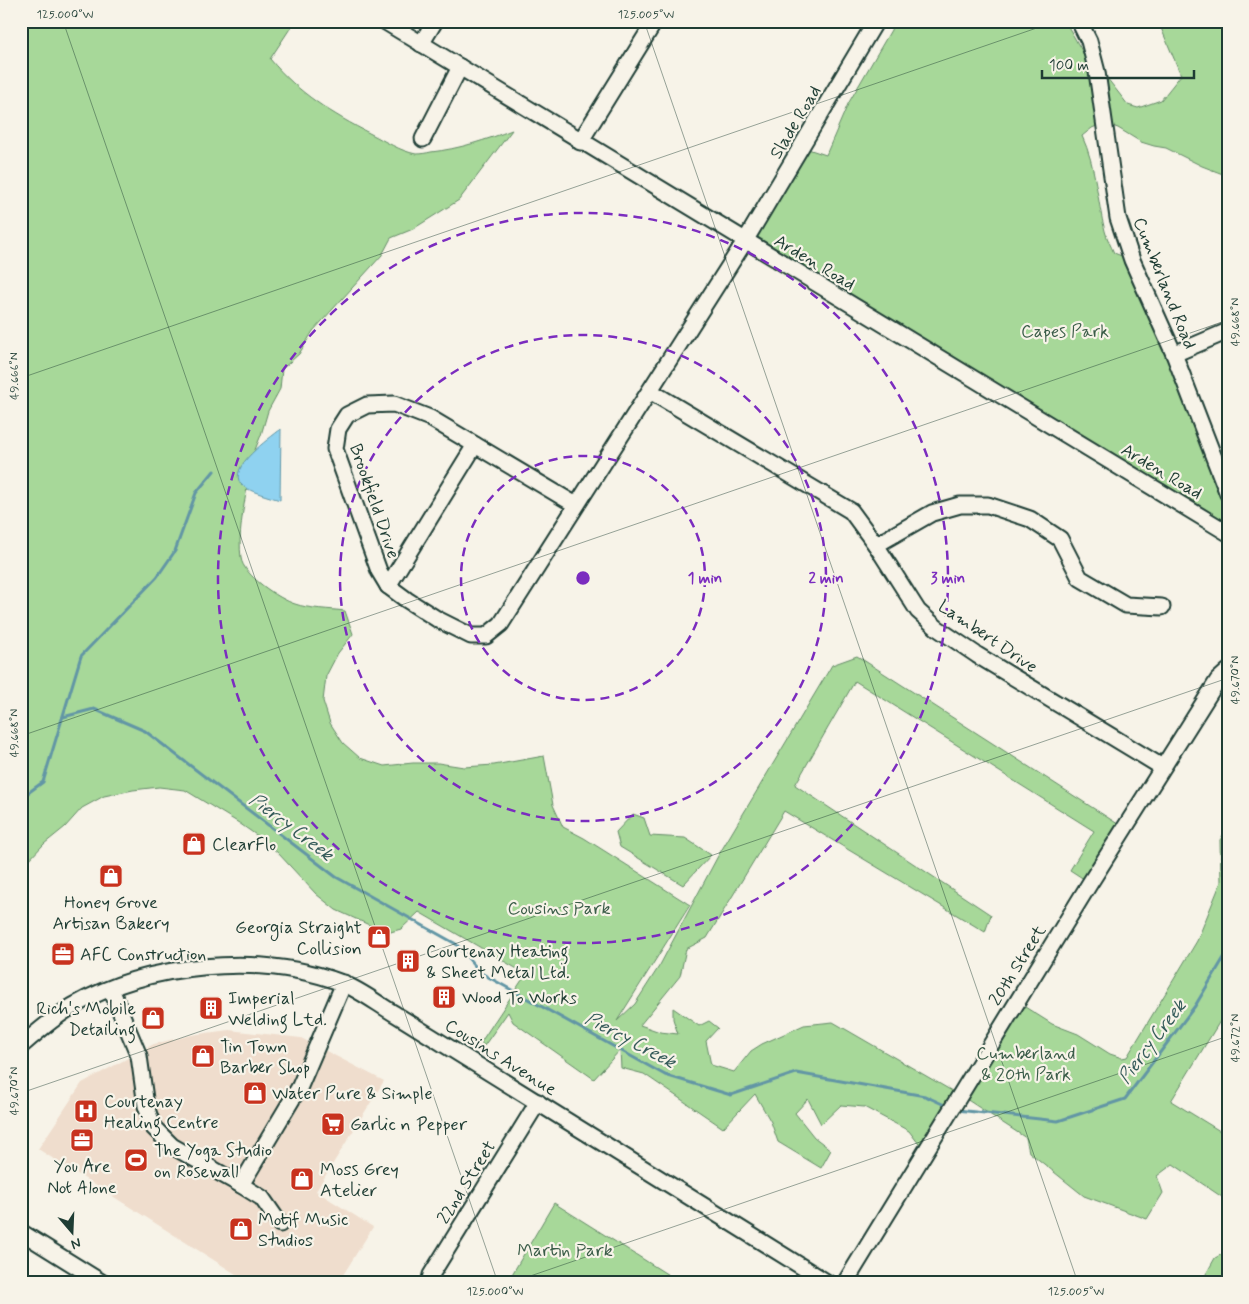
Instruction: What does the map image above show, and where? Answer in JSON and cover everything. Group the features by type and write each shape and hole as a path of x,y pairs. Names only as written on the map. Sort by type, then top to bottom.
{"street":[{"name":"Arden Road","path":"384,21 580,142 1228,534"},
{"path":"421,44 435,21"},
{"path":"580,142 655,21"},
{"name":"Slade Road","path":"745,241 876,21"},
{"name":"Cumberland Road","path":"1079,21 1089,41 1098,72 1118,218 1132,260 1174,354 1228,494"},
{"path":"423,139 460,67"},
{"name":"Brookfield Drive","path":"576,505 430,418 394,404 367,405 347,415 338,429 334,449 379,571 388,586 437,619 470,636 486,636 501,624 745,241"},
{"path":"1174,354 1228,331"},
{"name":"Lambert Drive","path":"650,391 851,511 876,545 918,610 937,628 1162,767"},
{"path":"388,586 475,445"},
{"path":"876,545 932,513 960,505 988,505 1030,519 1060,539 1080,578 1126,605 1162,607"},
{"name":"20th Street","path":"845,1283 1162,767 1218,680 1228,672"},
{"name":"Cousins Avenue","path":"21,1046 72,1006 111,989 161,973 224,966 267,967 318,975 344,983 828,1283"},
{"path":"241,1185 300,1086 344,983"},
{"path":"111,989 139,1056 146,1106 153,1127 172,1146 262,1198 280,1224"},
{"name":"22nd Street","path":"429,1283 431,1275 538,1102"},
{"path":"21,1232 103,1283"}],"shaded area":[{"path":"229,1030 301,1038 384,1081 316,1191 373,1227 338,1283 250,1283 38,1149 82,1083 154,1044 191,1035"}],"green space":[{"path":"21,21 295,21 270,59 292,82 316,102 393,146 410,153 424,153 452,149 512,130 459,200 413,229 391,238 382,255 313,331 299,354 282,369 280,389 268,411 261,435 241,484 247,488 241,532 241,558 243,565 255,579 271,592 288,601 307,607 345,611 353,634 338,653 326,676 323,701 330,723 343,743 360,758 384,766 438,763 464,767 494,765 544,756 553,805 563,827 584,838 690,905 617,1021 635,1004 660,965 718,856 832,665 857,656 1124,828 1090,883 1070,870 1094,831 855,681 795,785 991,915 985,932 784,811 707,938 686,949 680,976 640,1025 660,1032 678,1034 673,1019 673,1008 699,1026 709,1021 718,1028 706,1041 711,1065 734,1072 751,1051 762,1044 804,1025 833,1022 959,1095 1017,1002 1052,1024 1078,1034 1110,1054 1122,1058 1127,1057 1197,941 1221,882 1220,840 1228,827 1228,1008 1171,1101 1228,1136 1228,1201 1173,1164 1157,1176 1163,1193 1147,1219 1084,1196 1029,1152 1026,1138 960,1095 925,1152 909,1131 864,1107 841,1105 821,1124 808,1099 795,1113 814,1137 831,1150 821,1168 778,1142 771,1122 755,1094 723,1128 644,1074 621,1068 620,1050 594,1079 513,1022 508,1012 484,1046 481,1042 526,974 419,912 401,929 387,933 336,910 316,894 278,853 259,837 185,790 159,787 104,796 82,808 65,827 21,866"},
{"name":"Capes Park","path":"894,21 1065,21 1082,51 1107,78 1128,105 1138,108 1161,100 1181,75 1158,21 1228,21 1228,176 1202,166 1166,148 1141,142 1118,128 1104,123 1092,128 1082,136 1087,147 1096,183 1102,219 1108,240 1114,253 1132,260 1228,494 1228,533 745,241 802,147 826,155 848,104 891,30"},
{"path":"633,814 644,818 650,836 685,838 711,855 683,885 620,847 616,832"},
{"name":"Martin Park","path":"554,1203 681,1283 507,1283"},
{"path":"1228,1251 1227,1283 1201,1283 1215,1258"}],"water":[{"path":"281,429 280,500 244,487 238,477 244,462 251,454"}],"waterway":[{"path":"21,798 43,782 81,656 157,577 175,551 196,493 214,471"},
{"name":"Piercy Creek","path":"63,717 94,709 145,731 336,877 456,944 481,973 665,1075 731,1095 796,1073 925,1096 949,1107"},
{"name":"Piercy Creek","path":"957,1110 1058,1121 1125,1099 1195,1006 1228,951"}],"place":[{"name":"ClearFlo","path":"194,844"},
{"name":"Honey Grove Artisan Bakery","path":"111,876"},
{"name":"Georgia Straight Collision","path":"379,937"},
{"name":"AFC Construction","path":"63,954"},
{"name":"Courtenay Heating & Sheet Metal Ltd.","path":"408,961"},
{"name":"Wood To Works","path":"444,997"},
{"name":"Imperial Welding Ltd.","path":"211,1008"},
{"name":"Rich's Mobile Detailing","path":"153,1018"},
{"name":"Tin Town Barber Shop","path":"203,1056"},
{"name":"Water Pure & Simple","path":"255,1093"},
{"name":"Courtenay Healing Centre","path":"86,1111"},
{"name":"Garlic n Pepper","path":"333,1124"},
{"name":"You Are Not Alone","path":"82,1140"},
{"name":"The Yoga Studio on Rosewall","path":"136,1160"},
{"name":"Moss Grey Atelier","path":"302,1179"},
{"name":"Motif Music Studios","path":"241,1229"}],"park label":[{"name":"Cousins Park","path":"559,908"},
{"name":"Cumberland & 20th Park","path":"1026,1063"}]}
